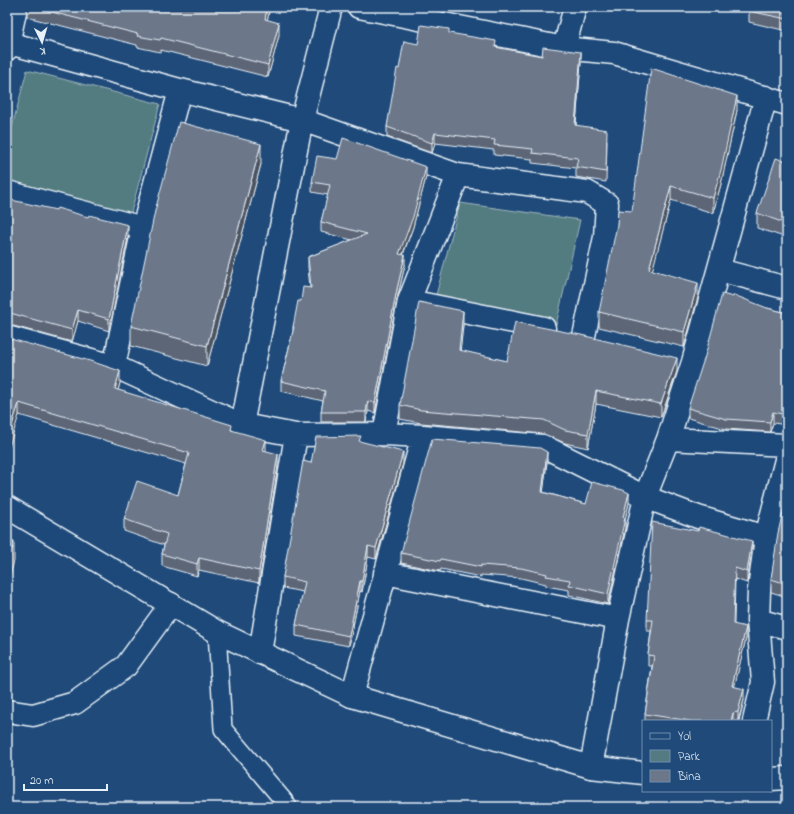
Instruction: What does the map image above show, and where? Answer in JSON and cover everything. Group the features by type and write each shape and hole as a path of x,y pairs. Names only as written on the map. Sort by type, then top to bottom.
{"street":[{"path":"16,7 8,46 302,120 458,175 587,192 607,204 605,237 592,338 409,301"},
{"path":"242,425 302,120 332,7"},
{"path":"359,7 445,16 564,48 614,53 787,104"},
{"path":"564,48 575,7"},
{"path":"114,366 143,228 180,90"},
{"path":"591,767 618,619 645,497 668,439 685,360 719,270 766,97"},
{"path":"384,434 409,301 458,175"},
{"path":"7,192 143,228"},
{"path":"719,270 787,288"},
{"path":"7,337 114,366 242,425 296,435 384,434 543,446 645,497 698,518 766,537"},
{"path":"260,653 296,435"},
{"path":"352,696 423,436"},
{"path":"668,439 787,445"},
{"path":"754,720 763,682 758,620 759,590 766,537 787,456"},
{"path":"7,507 217,632 352,696 591,767 642,773"},
{"path":"385,574 618,619"},
{"path":"7,712 33,715 75,703 126,666 171,604"},
{"path":"758,620 787,628"},
{"path":"772,778 787,778"}],"lane":[{"path":"217,632 223,730 288,807"}],"green space":[{"path":"27,70 160,104 130,216 7,184 7,146"},
{"path":"460,203 580,220 556,325 435,299"}],"building":[{"path":"32,7 267,7 265,19 279,23 268,65 161,38 160,40 137,36 138,34"},
{"path":"750,7 787,7 787,19 749,11"},
{"path":"421,25 449,29 449,33 496,41 495,47 542,56 543,47 581,52 575,125 607,130 606,172 576,167 578,158 532,153 533,149 494,145 495,140 435,133 432,143 387,127 397,68 399,69 404,41 418,44"},
{"path":"651,68 737,96 721,170 713,198 671,186 649,269 698,283 684,332 599,312 617,225 618,210 632,211"},
{"path":"179,122 261,144 207,346 131,326 155,211"},
{"path":"343,138 426,167 413,217 399,254 405,255 375,403 368,401 366,412 321,412 325,391 281,381 294,327 298,301 301,301 303,287 311,288 308,257 367,234 321,222 330,185 312,182 317,156 337,159"},
{"path":"776,158 787,162 787,224 757,213"},
{"path":"7,199 56,210 57,208 88,217 89,215 128,225 109,319 78,310 72,330 7,313"},
{"path":"722,294 733,297 734,295 767,308 787,313 787,415 773,412 770,422 726,419 688,408 705,356"},
{"path":"419,302 463,311 459,350 507,361 515,322 581,335 677,358 661,404 596,391 588,434 565,430 544,420 421,410 400,405"},
{"path":"7,338 120,371 115,389 232,425 231,430 266,440 263,450 278,454 259,571 199,558 197,564 162,554 167,534 124,519 137,481 178,495 189,453 19,403 7,441"},
{"path":"361,436 359,441 403,452 376,548 368,546 362,581 360,581 349,636 296,625 305,582 283,577 303,461 311,463 316,437"},
{"path":"432,439 540,448 547,452 542,492 586,504 592,482 629,493 608,594 569,585 570,580 546,576 547,574 521,568 481,565 481,567 401,553"},
{"path":"787,494 787,584 771,579 778,533"},
{"path":"652,522 698,531 699,527 752,541 747,572 735,568 733,624 746,627 732,686 744,689 738,712 733,713 731,720 684,720 645,714 654,656 648,655 653,620 647,620"},
{"path":"7,540 14,541 7,567"}]}
